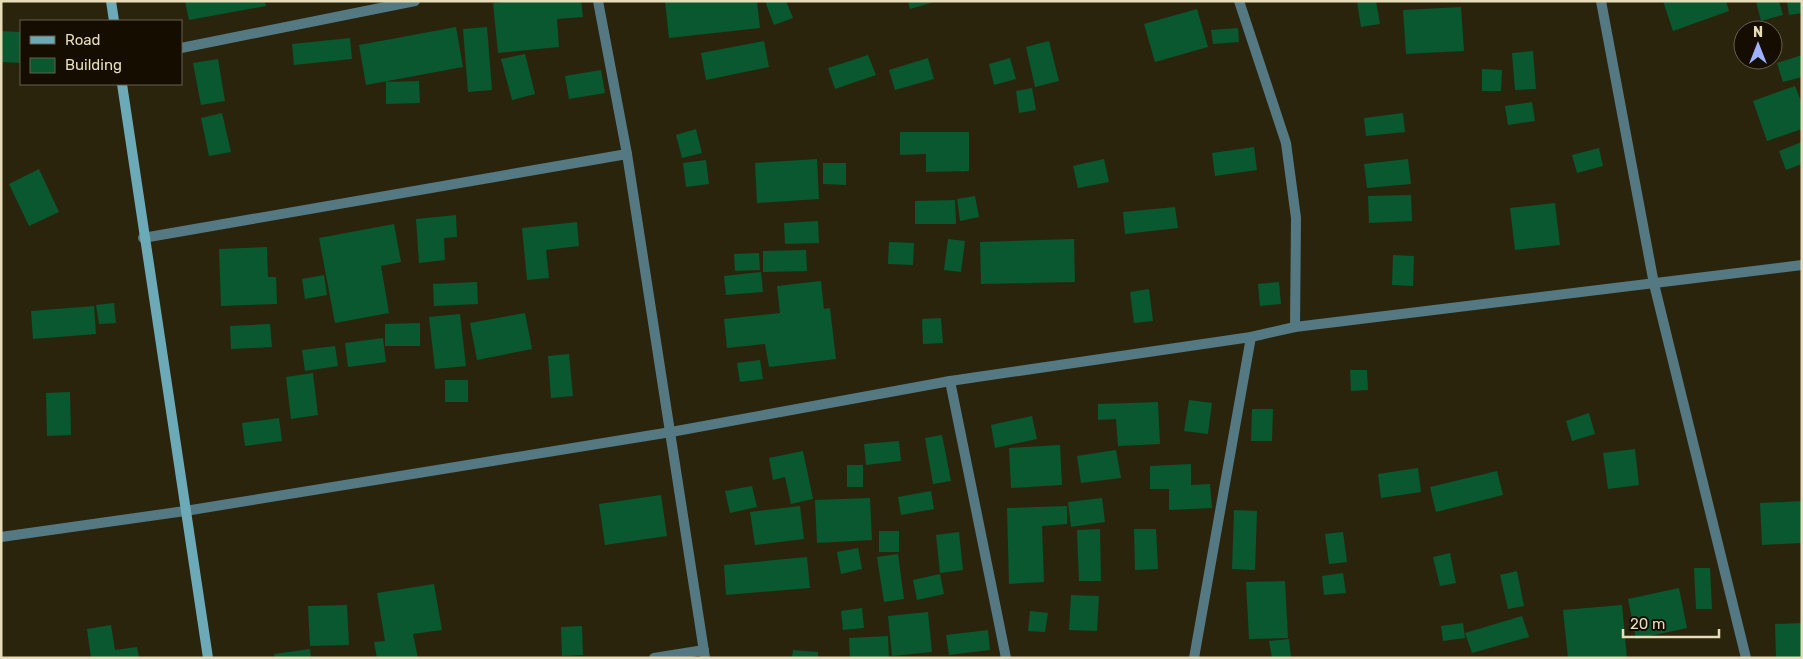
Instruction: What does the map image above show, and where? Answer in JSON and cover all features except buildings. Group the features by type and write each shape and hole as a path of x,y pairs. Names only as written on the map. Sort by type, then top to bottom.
{"street":[{"path":"111,1 114,20"},
{"path":"182,48 415,1"},
{"path":"598,1 626,154 671,432 704,654 654,658"},
{"path":"1239,1 1286,143 1296,218 1295,327"},
{"path":"1601,1 1654,284 1746,658"},
{"path":"122,85 208,658"},
{"path":"144,238 626,154"},
{"path":"1,538 185,511 671,432 950,381 1251,337 1295,327 1802,265"},
{"path":"1194,658 1251,337"},
{"path":"950,381 1006,658"}]}
